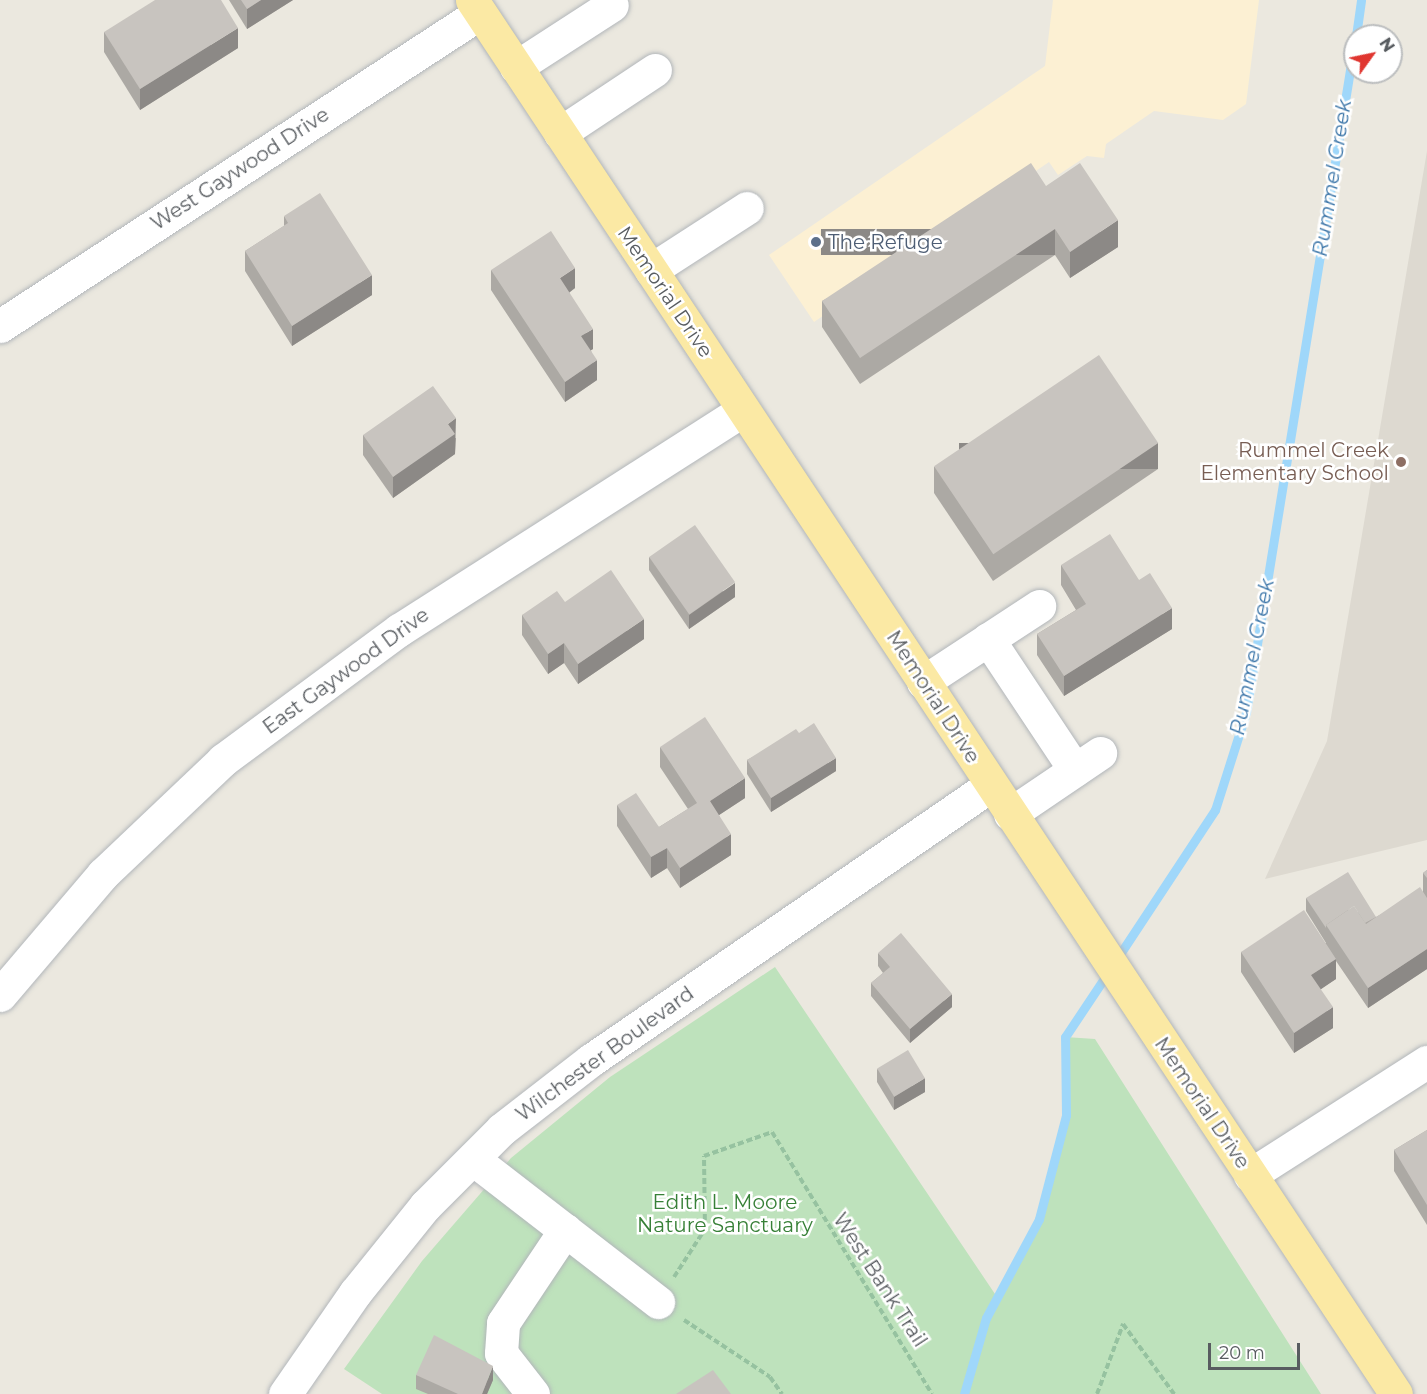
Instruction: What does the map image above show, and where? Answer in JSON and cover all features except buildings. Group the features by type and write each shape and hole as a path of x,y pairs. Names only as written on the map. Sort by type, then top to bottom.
{"main road":[{"name":"Memorial Drive","path":"476,6 1396,1394"}],"street":[{"path":"516,66 612,5"},
{"name":"West Gaywood Drive","path":"0,326 476,6"},
{"path":"560,133 656,70"},
{"path":"651,270 747,208"},
{"name":"East Gaywood Drive","path":"0,995 103,874 224,760 399,630 743,410"},
{"path":"923,682 1039,606"},
{"path":"988,639 1087,762 1010,814"},
{"name":"Wilchester Boulevard","path":"285,1394 362,1284 425,1206 502,1129 591,1060 991,785"},
{"path":"1250,1175 1427,1062"},
{"path":"472,1159 658,1302"},
{"path":"533,1394 501,1353 503,1323 565,1230"}],"path":[{"name":"West Bank Trail","path":"658,1302 705,1229 704,1156 772,1132 932,1394"},
{"path":"658,1302 770,1377 782,1394"},
{"path":"1097,1394 1123,1324 1174,1394"}],"shaded area":[{"path":"1053,0 1259,0 1246,104 1223,120 1154,111 1106,144 1104,158 1087,156 1058,175 1049,162 814,322 769,255 1045,66"},
{"name":"Rummel Creek Elementary School","path":"1427,151 1427,840 1265,879 1327,741"}],"green space":[{"name":"Edith L. Moore Nature Sanctuary","path":"775,967 997,1297 1039,1219 1066,1115 1065,1037 1095,1039 1321,1394 382,1394 344,1369 422,1261 511,1158 610,1077"}],"waterway":[{"name":"Rummel Creek","path":"1358,24 1361,0"},
{"name":"Rummel Creek","path":"1116,960 1215,810 1246,712 1348,84"},
{"name":"Rummel Creek","path":"964,1394 986,1318 1039,1219 1066,1115 1065,1037 1109,971"}],"place":[{"name":"The Refuge","path":"816,242"},
{"name":"Rummel Creek Elementary School","path":"1401,462"}]}
